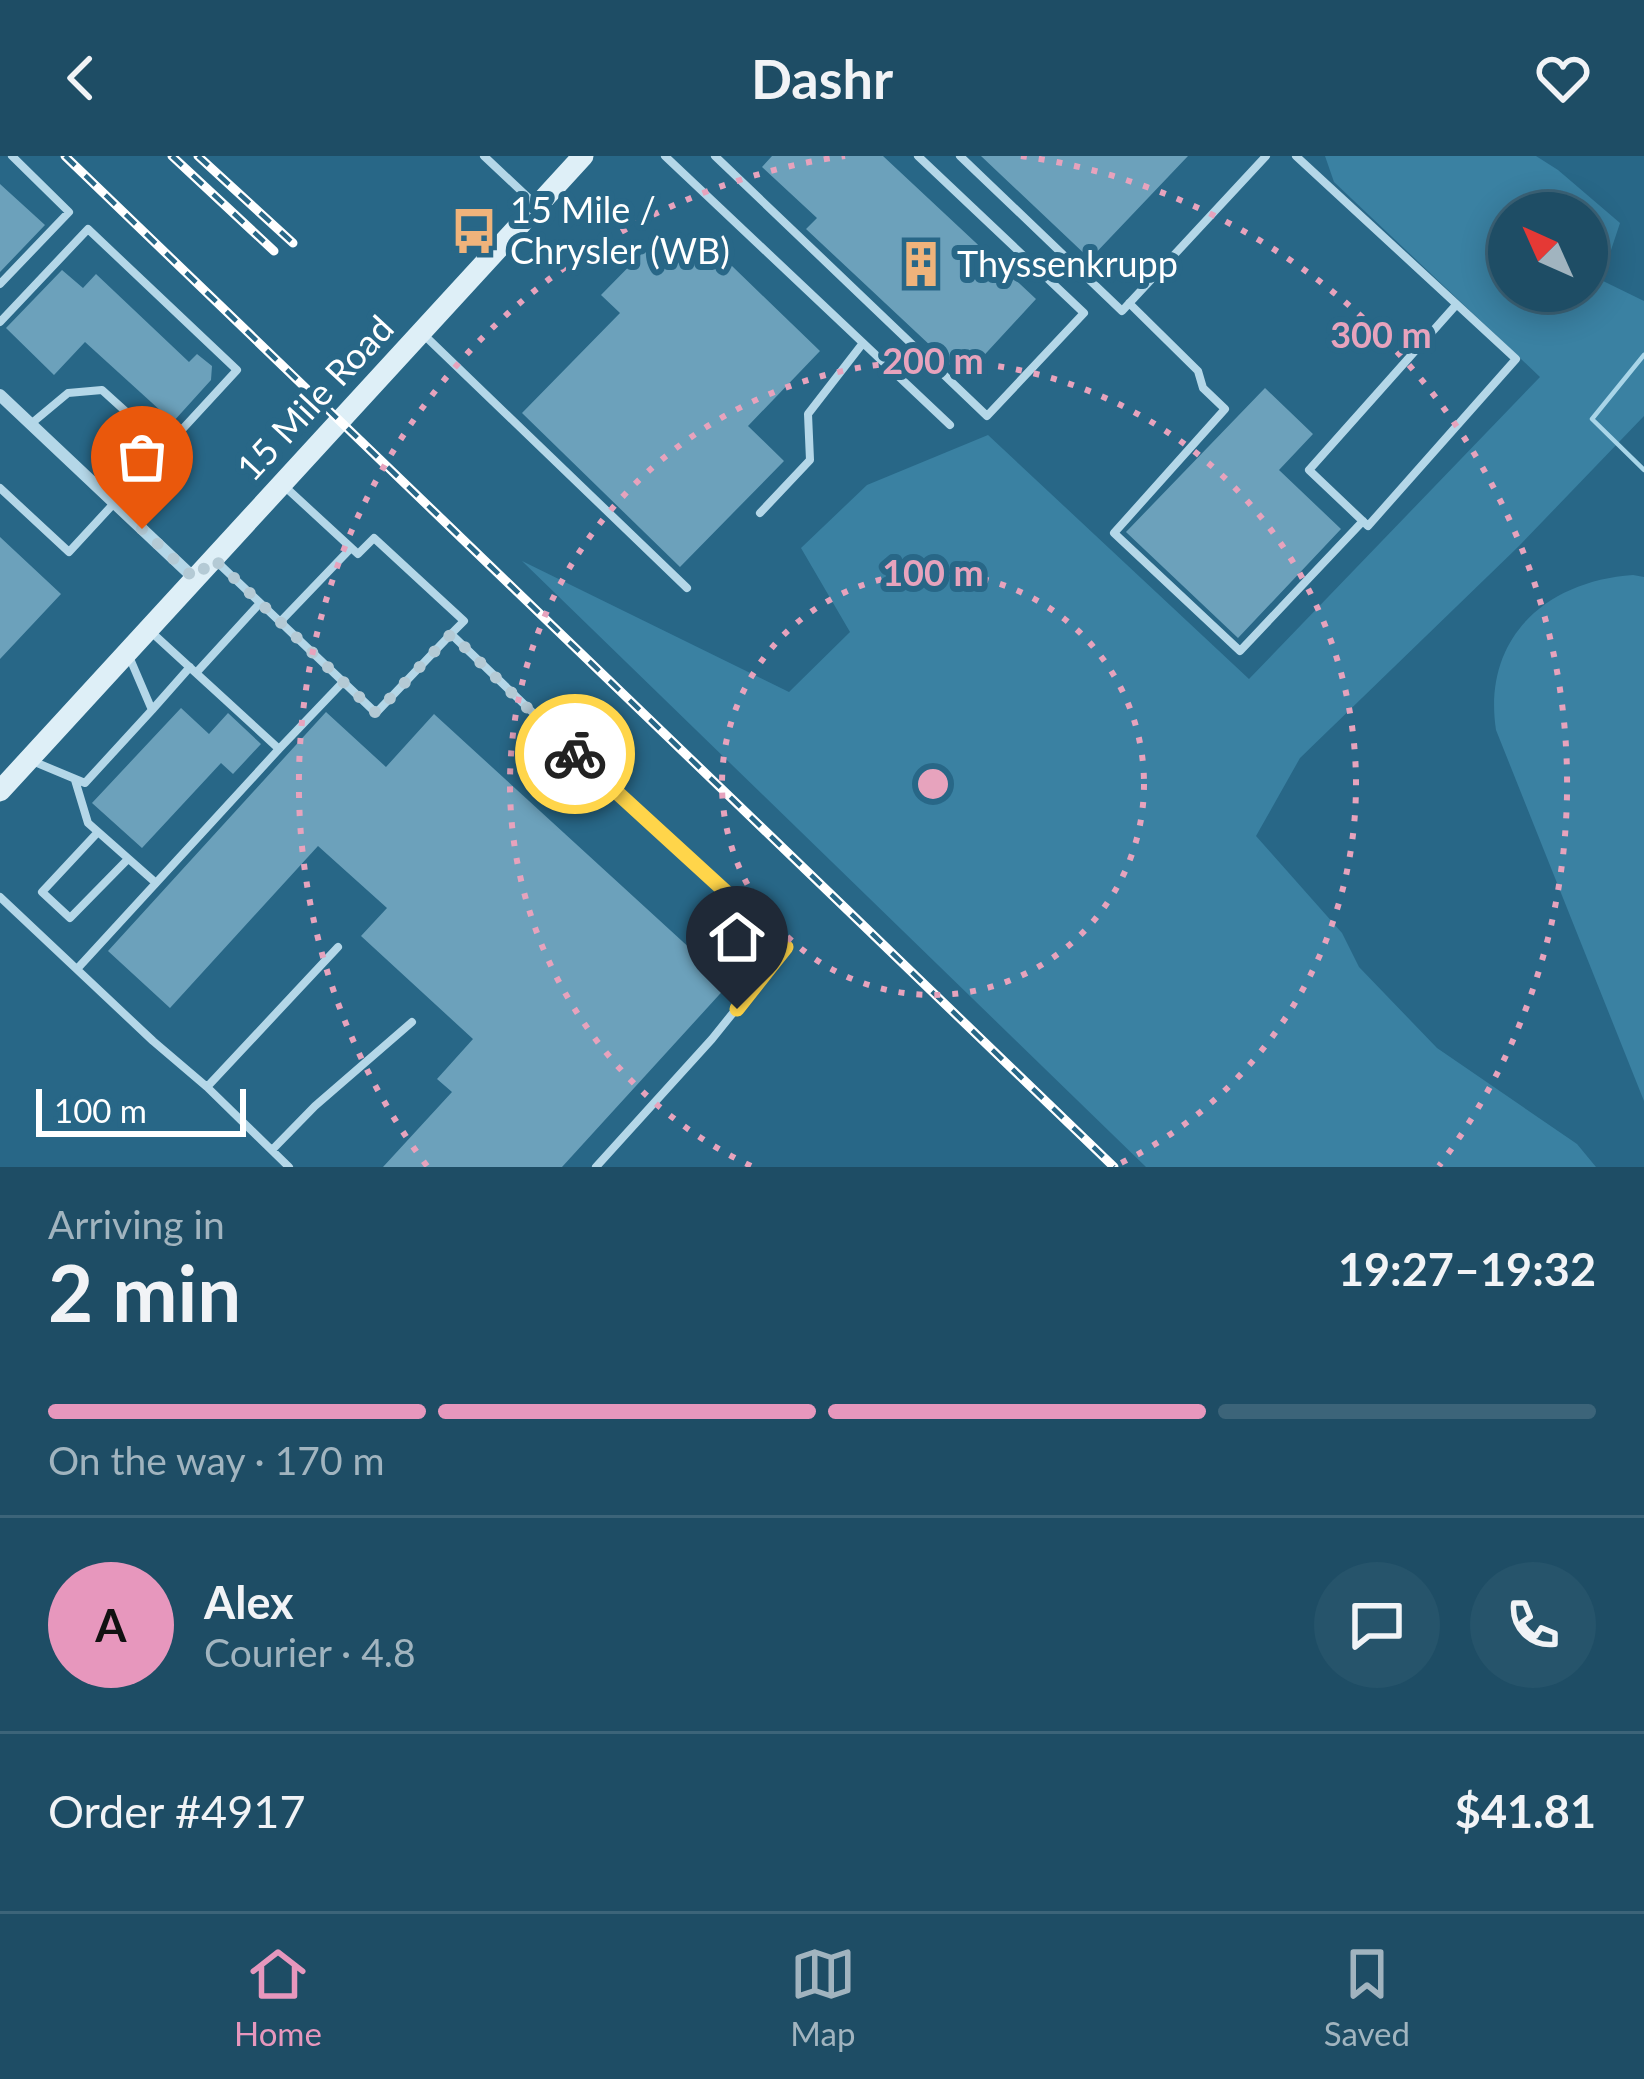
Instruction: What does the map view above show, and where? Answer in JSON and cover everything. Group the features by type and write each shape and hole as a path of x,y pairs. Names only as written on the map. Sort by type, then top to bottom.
{"main road":[{"name":"15 Mile Road","path":"0,791 575,159"}],"street":[{"path":"0,395 195,579"}],"lane":[{"path":"0,284 69,212 12,156"},
{"path":"484,156 537,206"},
{"path":"665,156 950,424"},
{"path":"715,156 987,416 1084,313 918,156"},
{"path":"960,156 1122,311 1266,156"},
{"path":"1296,156 1516,359 1368,526 1309,470 1456,304"},
{"path":"0,322 88,229 237,370 69,553 0,488"},
{"path":"1130,303 1198,371 1204,388 1225,409 1114,533 1208,622 1240,651 1363,521"},
{"path":"421,332 687,588"},
{"path":"760,513 810,460 808,414 863,343"},
{"path":"31,424 68,392 102,390 166,448"},
{"path":"213,558 376,713 464,621 374,538 358,554 281,483"},
{"path":"280,622 351,548"},
{"path":"29,759 85,783 260,603"},
{"path":"148,629 279,749"},
{"path":"451,634 678,852 786,947 712,1039 596,1167"},
{"path":"127,652 152,710"},
{"path":"77,969 343,682"},
{"path":"75,779 88,823 156,884"},
{"path":"98,832 42,892 70,918 128,859"},
{"path":"0,897 289,1167"},
{"path":"207,1087 338,947"},
{"path":"272,1150 412,1022"}],"shaded area":[{"path":"1325,156 1536,156 1558,170 1584,192 1488,192 1488,312 1608,312 1608,283 1644,301 1644,416 1519,546 1300,758 1256,836 1342,933 1359,967 1437,1048 1577,1144 1596,1167 1146,1167 522,561 789,692 850,632 801,548 867,485 988,435 1249,679 1540,377 1334,182"},
{"path":"1608,213 1620,223 1608,259"},
{"path":"1633,575 1644,577 1644,1101 1496,730 1494,697 1510,642 1527,620 1573,589"}],"building":[{"name":"Thyssenkrupp","path":"772,156 883,156 1036,299 964,377 806,229 817,218 762,167"},
{"path":"981,156 1188,156 1090,259"},
{"path":"0,184 45,225 0,272"},
{"path":"702,237 820,351 748,426 784,461 680,567 522,413 620,313 601,295 654,241 676,263"},
{"path":"62,270 83,288 96,274 189,362 197,354 212,366 211,380 173,422 85,342 54,375 6,328"},
{"path":"1265,388 1313,434 1279,470 1341,529 1238,638 1126,532"},
{"path":"0,537 61,594 0,659"},
{"path":"181,708 209,734 228,713 261,744 233,774 221,763 142,848 92,803"},
{"path":"326,712 386,767 434,714 729,984 562,1167 383,1167 452,1092 437,1079 473,1039 361,936 387,908 318,846 170,1008 108,951"}],"waterway":[{"path":"1644,355 1592,419 1644,470"}],"railway":[{"path":"65,156 1114,1167"},
{"path":"172,156 274,251"},
{"path":"198,156 293,243"}],"way so far":[{"path":"142,529 195,579 213,558 376,713 451,634 575,754"}],"place":[{"name":"15 Mile / Chrysler (WB)","path":"474,231"},
{"name":"Thyssenkrupp","path":"921,264"}],"route":[{"path":"575,754 786,947 737,1009"}]}
